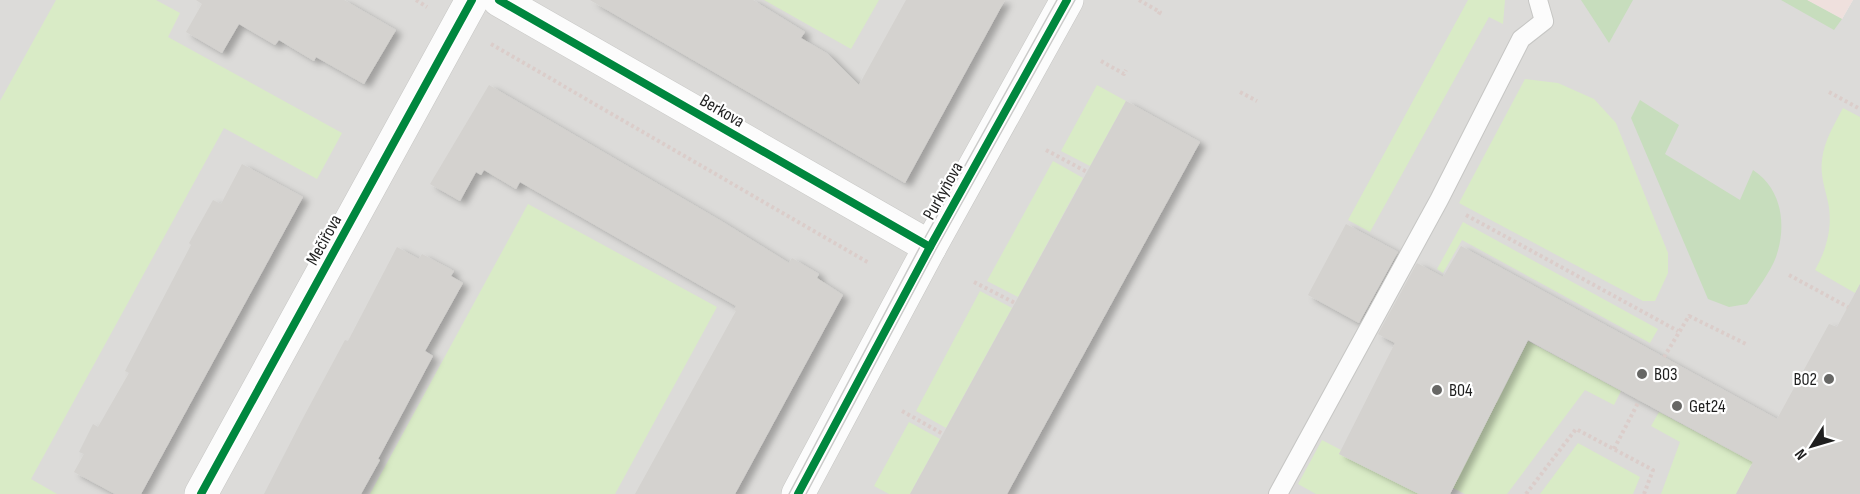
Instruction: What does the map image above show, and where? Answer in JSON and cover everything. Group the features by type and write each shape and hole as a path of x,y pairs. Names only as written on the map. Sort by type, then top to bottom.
{"street":[{"name":"Berkova","path":"499,0 930,247"},
{"name":"Purkyňova","path":"798,494 930,247 1067,0"},
{"name":"Mečířova","path":"201,494 465,12"}],"lane":[{"path":"1278,494 1439,200 1521,39 1544,21 1538,0"}],"path":[{"path":"416,0 465,12 869,262"},
{"path":"1139,0 1160,12 1158,15"},
{"path":"1101,61 1124,74 1126,70"},
{"path":"1240,92 1257,101"},
{"path":"1829,92 1860,109"},
{"path":"1046,150 1087,172"},
{"path":"1467,215 1678,331"},
{"path":"1789,275 1848,307"},
{"path":"974,282 1015,303"},
{"path":"1664,357 1689,316 1746,344"},
{"path":"1614,449 1639,401"},
{"path":"902,411 943,434"},
{"path":"1526,494 1576,429 1653,470 1644,494"}],"shaded area":[{"path":"0,0 1807,0 1842,19 1853,0 1860,0 1860,494 0,494"},
{"path":"1807,0 1853,0 1842,19"}],"green space":[{"path":"56,0 156,0 180,13 168,37 342,133 317,179 224,128 31,479 57,494 0,494 0,101"},
{"path":"764,0 879,0 851,49"},
{"path":"1468,0 1505,0 1503,24 1489,17 1370,232 1348,220"},
{"path":"1581,0 1633,0 1609,43"},
{"path":"1781,0 1807,0 1842,19 1834,30"},
{"path":"1525,79 1558,83 1594,99 1616,123 1668,253 1668,273 1655,301 1643,301 1459,203"},
{"path":"1097,85 1126,101 1090,166 1061,151"},
{"path":"1640,100 1679,125 1665,154 1740,200 1753,170 1763,178 1776,197 1780,209 1781,233 1776,257 1747,304 1729,307 1708,299 1631,118"},
{"path":"1843,108 1860,117 1860,284 1855,293 1815,270 1826,246 1830,220 1823,181 1823,153"},
{"path":"1053,161 1083,178 1018,297 987,281"},
{"path":"528,204 717,307 615,494 370,494"},
{"path":"1463,222 1658,329 1650,343 1462,240 1443,273 1437,269"},
{"path":"980,291 1012,308 946,428 916,411"},
{"path":"1528,341 1621,391 1614,405 1585,390 1507,494 1465,494 1453,488"},
{"path":"1659,412 1753,462 1736,494 1661,494 1680,442 1651,426"},
{"path":"909,422 940,439 910,494 889,494 874,486"},
{"path":"1322,440 1341,450 1339,454 1419,494 1316,494 1298,484"},
{"path":"1578,443 1640,477 1633,494 1540,494"}],"building":[{"path":"196,0 344,0 396,30 364,84 316,57 314,61 279,40 275,45 239,24 222,53 186,32 202,4"},
{"path":"590,0 753,0 805,32 801,38 828,54 859,85 906,0 1005,0 905,183"},
{"path":"489,85 789,263 792,258 819,274 817,278 843,295 735,494 635,494 736,311 734,310 736,306 520,182 516,189 484,170 481,175 476,172 460,201 430,184"},
{"path":"1126,101 1200,142 1007,494 910,494"},
{"path":"242,164 303,197 141,494 115,494 74,472 84,454 79,452 93,424 98,427 129,373 125,371 213,200 221,204"},
{"path":"1346,224 1398,252 1359,323 1308,295"},
{"path":"1461,246 1777,419 1829,324 1837,327 1860,284 1860,494 1736,494 1753,462 1528,340 1450,494 1419,494 1339,454 1395,343 1378,334 1417,263 1443,277"},
{"path":"397,247 419,259 422,254 454,271 451,276 463,283 425,351 433,356 378,459 380,460 361,494 264,494 345,340 348,341"}],"tram line":[{"path":"789,494 922,243 1057,0"},
{"path":"806,494 935,251 1075,0"}],"cycle path":[{"path":"201,494 472,0"},
{"path":"499,0 930,247"},
{"path":"798,494 930,247 1067,0"}],"place":[{"name":"B03","path":"1642,374"},
{"name":"B02","path":"1829,379"},
{"name":"B04","path":"1437,390"},
{"name":"Get24","path":"1677,406"}]}
